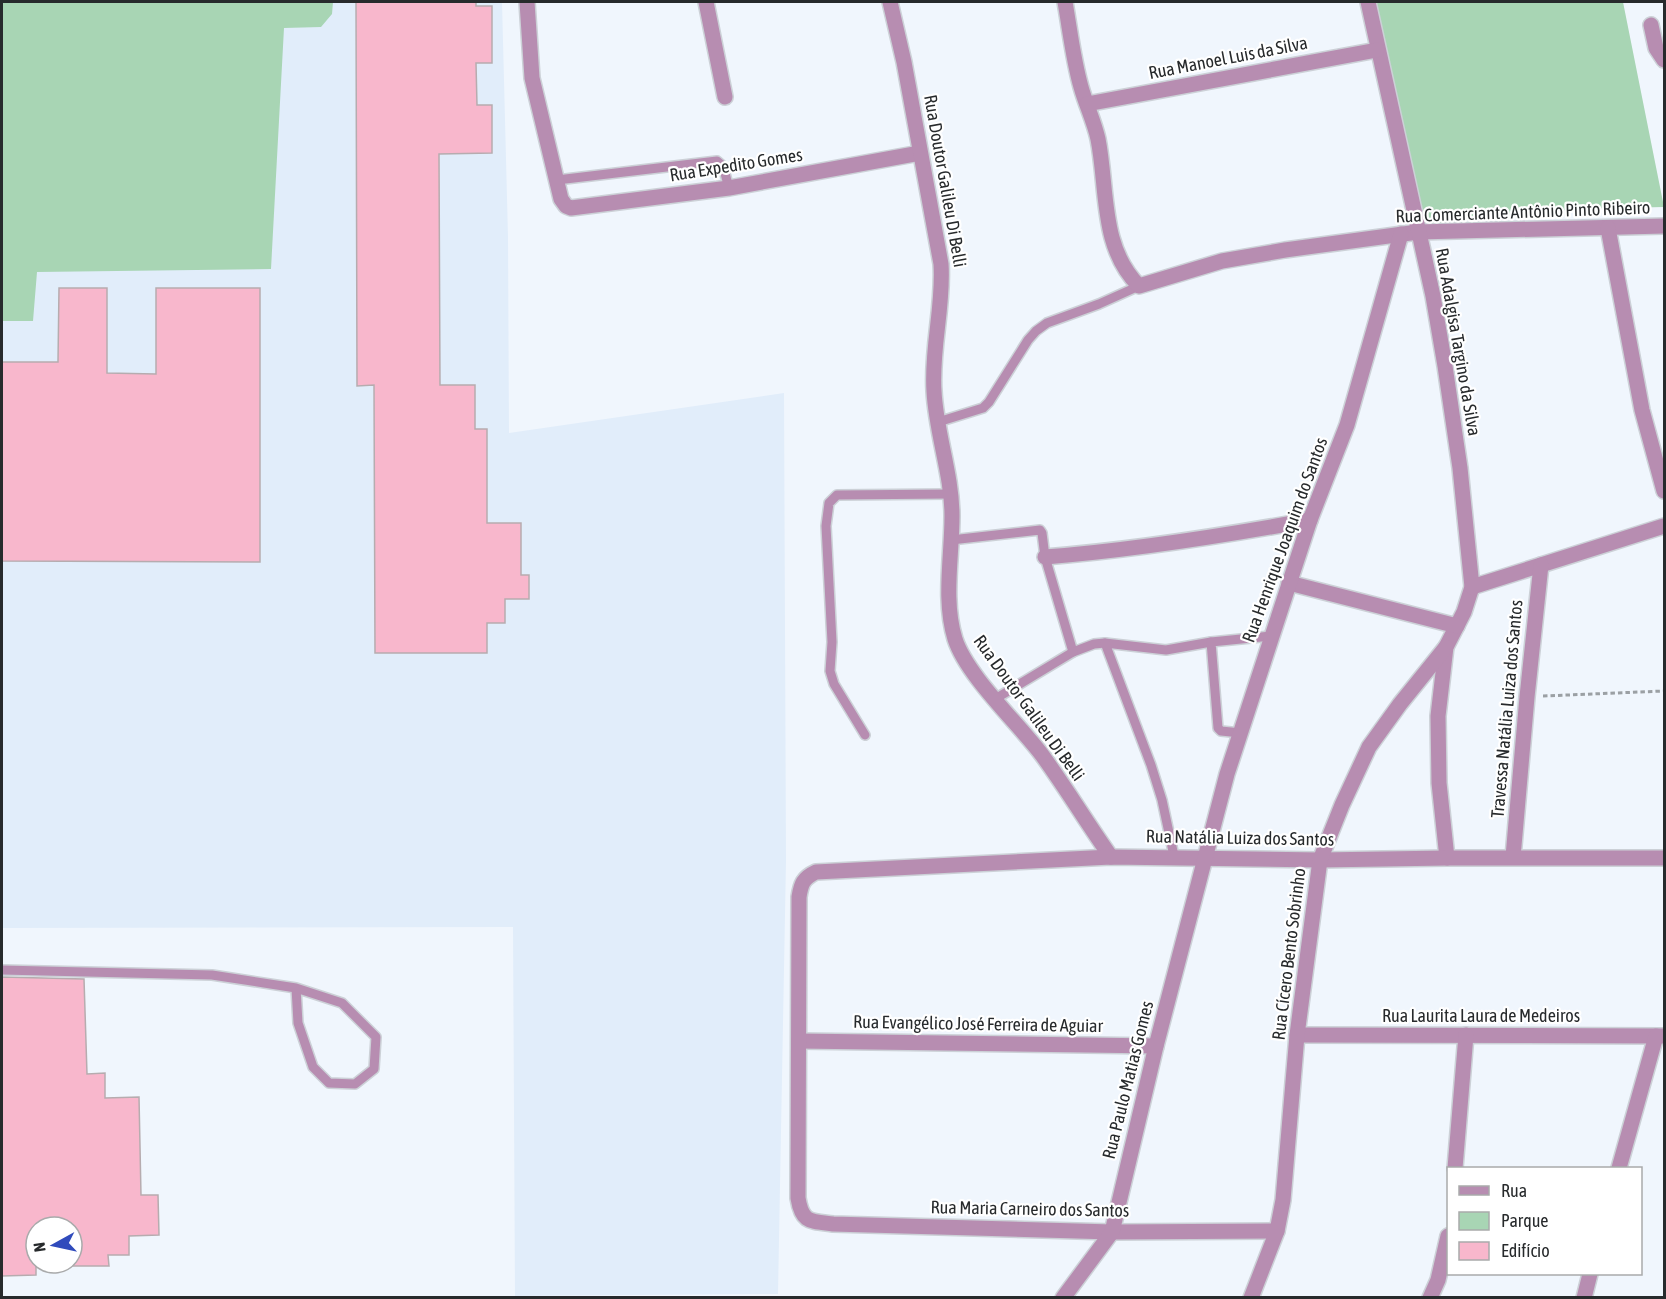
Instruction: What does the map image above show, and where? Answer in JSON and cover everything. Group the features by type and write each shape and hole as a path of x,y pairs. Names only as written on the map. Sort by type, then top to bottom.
{"street":[{"path":"527,2 532,78 557,180"},
{"path":"705,2 725,97"},
{"name":"Rua Doutor Galileu Di Belli","path":"890,2 904,62 941,264 942,286 933,361 934,393 950,494 949,602 955,640 971,669 1042,755 1111,857"},
{"path":"1065,2 1076,66 1098,142 1113,243 1120,262 1139,286"},
{"name":"Rua Adalgisa Targino da Silva","path":"1368,2 1433,296 1460,468 1472,587"},
{"path":"1651,25 1656,48 1665,60"},
{"name":"Rua Manoel Luis da Silva","path":"1087,104 1377,50"},
{"name":"Rua Expedito Gomes","path":"557,180 561,199 566,206 580,208 729,188 920,153"},
{"name":"Rua Comerciante Antônio Pinto Ribeiro","path":"1139,286 1222,261 1418,232 1665,226"},
{"path":"1608,228 1642,410 1658,449 1665,491"},
{"name":"Rua Henrique Joaquim do Santos","path":"1204,857 1227,774 1288,583 1347,425 1401,234"},
{"path":"1045,557 1153,547 1310,520"},
{"path":"1447,858 1439,783 1438,716 1446,647 1472,587 1665,526"},
{"name":"Travessa Natália Luiza dos Santos","path":"1513,857 1541,565"},
{"path":"1288,583 1457,626"},
{"name":"Rua Cícero Bento Sobrinho","path":"1251,1298 1277,1232 1283,1200 1297,1035 1320,860 1369,747 1446,647"},
{"name":"Rua Natália Luiza dos Santos","path":"799,1041 799,897 804,879 816,872 1111,857 1174,856 1320,860 1513,857 1665,858"},
{"name":"Rua Paulo Matias Gomes","path":"1063,1298 1112,1232 1204,857"},
{"name":"Rua Laurita Laura de Medeiros","path":"1297,1035 1660,1036"},
{"path":"1455,1167 1466,1035"},
{"path":"1619,1167 1660,1036"},
{"name":"Rua Evangélico José Ferreira de Aguiar","path":"799,1041 1156,1046"},
{"name":"Rua Maria Carneiro dos Santos","path":"799,1041 798,1198 800,1212 807,1219 833,1224 1112,1232 1277,1232"},
{"path":"1430,1298 1447,1243"},
{"path":"1584,1298 1590,1275"}],"lane":[{"path":"557,180 717,161 723,166 729,188"},
{"name":"Rua Comerciante Antônio Pinto Ribeiro","path":"938,422 983,408 1028,340 1047,323 1139,286"},
{"path":"865,735 834,684 830,671 832,642 826,526 829,503 837,495 950,494"},
{"path":"951,540 1038,530 1042,533 1045,557 1073,652"},
{"path":"995,699 1073,652 1094,644 1105,643 1166,650 1211,642 1271,636"},
{"path":"1211,642 1218,728 1221,731 1241,733"},
{"path":"1105,643 1151,765 1162,800 1174,856"},
{"path":"2,970 212,975 296,988 342,1003 376,1037 374,1069 355,1084 329,1083 313,1067 298,1023 296,988"}],"path":[{"path":"1527,697 1665,691"}],"shaded area":[{"path":"2,2 502,2 508,237 509,433 784,393 786,861 778,1294 515,1296 513,927 2,928"}],"green space":[{"path":"2,2 333,2 332,14 321,27 284,28 271,269 37,272 33,321 2,321"},
{"path":"1372,2 1623,2 1664,207 1577,209 1419,225"}],"building":[{"path":"356,2 476,2 476,6 492,6 492,63 476,63 477,105 492,105 492,153 439,154 440,385 475,385 475,429 487,429 487,523 521,523 521,575 529,575 529,599 505,599 505,623 487,623 487,653 375,653 374,385 357,386"},
{"path":"59,288 107,288 107,373 156,374 156,288 260,288 260,562 2,561 2,362 58,362"},
{"path":"2,977 84,979 87,1074 105,1073 105,1098 139,1097 141,1195 158,1195 159,1235 129,1236 129,1255 108,1255 109,1266 84,1266 84,1215 24,1215 24,1275 36,1275 2,1276"}]}
